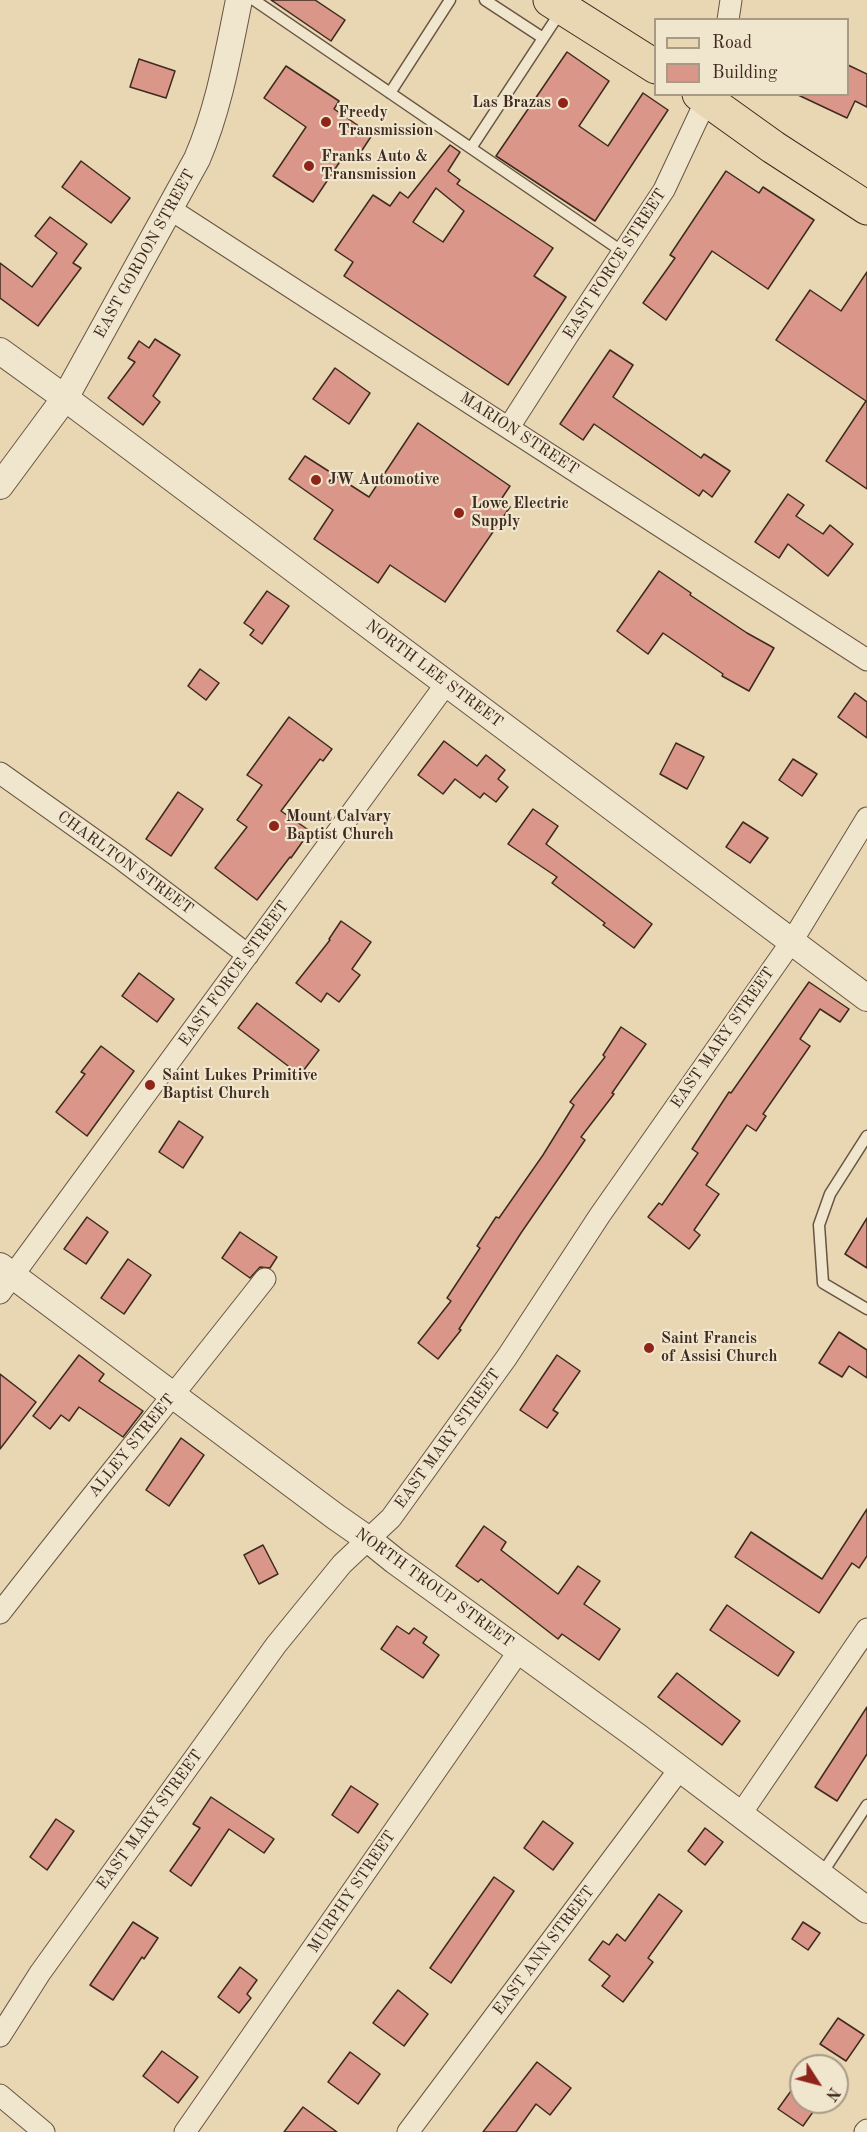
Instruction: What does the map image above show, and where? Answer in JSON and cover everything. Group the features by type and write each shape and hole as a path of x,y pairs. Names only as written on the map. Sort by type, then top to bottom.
{"main road":[{"path":"556,4 654,66"},
{"path":"705,96 773,147 867,208"}],"street":[{"name":"EAST GORDON STREET","path":"0,486 65,398 196,159 211,127 239,0"},
{"path":"728,18 731,0"},
{"name":"EAST FORCE STREET","path":"509,427 664,190 705,96"},
{"name":"MARION STREET","path":"170,209 867,660"},
{"name":"NORTH LEE STREET","path":"0,351 867,998"},
{"name":"EAST FORCE STREET","path":"4,1279 248,955 446,684"},
{"name":"CHARLTON STREET","path":"0,773 120,858 248,955"},
{"name":"EAST MARY STREET","path":"0,2036 40,1973 276,1645 342,1564 391,1518 500,1367 600,1215 792,941 867,818"},
{"name":"NORTH TROUP STREET","path":"4,1279 173,1396 867,1910"},
{"name":"ALLEY STREET","path":"0,1612 265,1279"},
{"path":"740,1815 867,1629"},
{"name":"MURPHY STREET","path":"185,2132 519,1651"},
{"name":"EAST ANN STREET","path":"408,2132 679,1770"},
{"path":"0,2094 44,2132"}],"lane":[{"path":"254,0 623,252"},
{"path":"390,93 450,0"},
{"path":"485,0 543,38"},
{"path":"471,148 543,38 556,4"},
{"path":"867,1136 830,1194 819,1225 823,1282 867,1309"},
{"path":"820,1875 867,1805"}],"building":[{"path":"271,0 315,0 345,20 331,41"},
{"path":"567,52 609,81 579,126 608,146 643,93 668,110 595,221 496,156"},
{"path":"139,59 175,71 166,98 130,87"},
{"path":"849,65 867,74 867,107 855,101 847,118 800,96 849,96"},
{"path":"286,66 339,101 334,109 372,135 355,161 345,154 313,202 273,176 306,127 264,98"},
{"path":"450,145 460,152 448,171 460,180 457,184 553,248 534,276 566,297 508,385 344,276 353,262 335,250 373,195 390,206 400,192 408,198","holes":["436,188 464,211 443,242 413,222"]},
{"path":"81,161 130,198 111,223 62,187"},
{"path":"726,171 759,193 763,187 814,220 768,289 712,251 666,320 643,303 675,258 670,255"},
{"path":"50,217 87,244 73,263 81,268 38,326 0,298 0,263 32,287 57,253 35,236"},
{"path":"867,272 867,489 826,461 866,401 776,340 810,290 841,311"},
{"path":"155,339 180,355 153,396 160,402 143,425 108,398 135,362 128,358 139,341 149,348"},
{"path":"610,350 633,365 613,397 701,458 704,454 730,471 712,497 703,490 699,496 594,424 583,440 560,424"},
{"path":"335,368 370,393 349,424 313,399"},
{"name":"Lowe Electric Supply","path":"418,423 510,486 500,501 510,507 445,602 390,565 378,583 314,539 333,510 289,479 305,456 369,497"},
{"path":"788,494 804,505 796,516 823,534 830,525 853,544 828,576 788,544 779,558 755,542"},
{"path":"659,571 691,593 690,595 774,648 749,691 722,676 723,674 663,633 648,654 617,631"},
{"path":"267,591 289,606 262,644 250,635 254,630 244,623"},
{"path":"200,669 219,683 206,700 188,686"},
{"path":"855,693 867,702 867,738 838,717"},
{"path":"289,717 332,749 323,761 320,759 281,811 310,831 257,900 215,868 247,827 237,820 262,785 247,775"},
{"path":"444,741 477,766 486,755 505,770 498,779 508,787 496,802 484,793 480,798 455,779 443,794 418,775"},
{"path":"676,743 704,757 687,789 660,774"},
{"path":"793,759 817,774 802,796 779,780"},
{"path":"178,792 203,809 171,856 146,839"},
{"path":"533,809 558,826 546,844 652,924 634,948 552,883 557,877 508,844"},
{"path":"743,822 768,838 750,863 726,847"},
{"path":"341,921 371,942 352,969 360,975 339,1002 327,993 321,1002 296,983 330,940"},
{"path":"139,973 174,999 157,1022 122,996"},
{"path":"809,982 849,1009 840,1022 820,1009 800,1039 810,1046 763,1114 766,1116 756,1131 747,1125 706,1185 719,1194 694,1230 700,1235 689,1249 648,1217 659,1203 662,1205 698,1153 692,1149 729,1092 731,1093"},
{"path":"257,1003 319,1050 300,1075 238,1028"},
{"path":"621,1027 646,1044 612,1093 614,1094 581,1137 585,1140 521,1233 459,1329 461,1330 438,1359 418,1343 451,1301 447,1298 480,1248 477,1246 543,1155 574,1105 570,1102 605,1057 603,1055"},
{"path":"101,1046 134,1071 87,1136 56,1112 85,1074 81,1072"},
{"path":"179,1121 203,1137 183,1168 159,1152"},
{"path":"87,1217 108,1232 86,1264 64,1249"},
{"path":"867,1218 867,1268 845,1254"},
{"path":"240,1232 277,1257 270,1268 260,1267 250,1278 222,1258"},
{"path":"128,1259 151,1275 124,1314 101,1298"},
{"path":"839,1332 867,1350 867,1378 849,1366 842,1377 819,1363"},
{"path":"79,1355 104,1374 99,1381 143,1411 123,1437 79,1407 69,1421 61,1415 50,1429 33,1416"},
{"path":"557,1355 580,1371 553,1410 558,1413 547,1428 520,1410"},
{"path":"0,1374 36,1402 0,1449"},
{"path":"181,1438 204,1455 169,1506 146,1490"},
{"path":"867,1509 867,1556 859,1568 852,1563 819,1613 735,1557 751,1532 822,1579"},
{"path":"484,1526 506,1542 501,1550 558,1594 578,1566 600,1581 584,1604 620,1629 599,1660 562,1634 558,1639 481,1579 478,1582 456,1566"},
{"path":"263,1545 278,1574 259,1584 244,1555"},
{"path":"727,1605 794,1652 778,1676 710,1630"},
{"path":"397,1626 409,1634 414,1628 427,1637 423,1643 439,1655 423,1678 381,1649"},
{"path":"677,1673 740,1721 722,1745 658,1697"},
{"path":"867,1707 867,1754 837,1801 815,1787"},
{"path":"351,1786 378,1804 358,1833 332,1815"},
{"path":"211,1797 274,1839 264,1853 229,1829 191,1886 170,1871 200,1828 193,1824"},
{"path":"56,1819 74,1831 47,1870 30,1857"},
{"path":"543,1821 573,1843 553,1870 524,1848"},
{"path":"705,1828 723,1842 705,1865 688,1851"},
{"path":"494,1877 514,1891 451,1983 430,1968"},
{"path":"659,1894 682,1911 648,1958 653,1962 623,2002 602,1986 610,1976 589,1960 603,1941 609,1945 617,1934 625,1941"},
{"path":"133,1922 158,1938 113,2000 90,1985"},
{"path":"803,1922 820,1933 808,1950 792,1939"},
{"path":"240,1967 257,1980 247,1994 251,1998 239,2013 218,1997"},
{"path":"398,1990 428,2014 404,2046 373,2023"},
{"path":"838,2018 864,2035 849,2057 849,2054 835,2054 820,2044"},
{"path":"162,2051 198,2077 178,2103 143,2076"},
{"path":"350,2052 380,2074 358,2104 328,2082"},
{"path":"537,2062 571,2088 550,2115 536,2104 516,2132 483,2132"},
{"path":"789,2094 789,2114 812,2114 803,2126 778,2109"},
{"path":"303,2107 337,2132 284,2132"}],"place":[{"name":"Las Brazas","path":"563,103"},
{"name":"Freedy Transmission","path":"326,122"},
{"name":"Franks Auto & Transmission","path":"309,166"},
{"name":"JW Automotive","path":"316,480"},
{"name":"Lowe Electric Supply","path":"459,513"},
{"name":"Mount Calvary Baptist Church","path":"274,826"},
{"name":"Saint Lukes Primitive Baptist Church","path":"150,1085"},
{"name":"Saint Francis of Assisi Church","path":"649,1348"}]}
